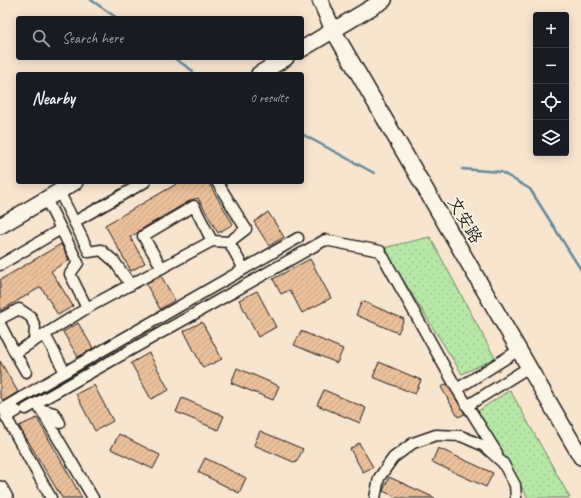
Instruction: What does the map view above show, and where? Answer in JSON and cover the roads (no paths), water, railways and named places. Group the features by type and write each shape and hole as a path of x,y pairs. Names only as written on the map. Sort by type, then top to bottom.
{"main road":[{"name":"文安路","path":"320,0 333,30 581,457"},
{"path":"304,47 384,0"},
{"path":"262,72 283,60"},
{"path":"0,226 72,184"},
{"path":"0,489 5,498"}],"street":[{"path":"74,222 141,184"},
{"path":"15,353 87,308 212,241 229,242 246,229 218,184"},
{"path":"53,195 74,222 89,252 101,250 114,261 131,285"},
{"path":"53,195 61,229 78,263 70,274 87,308"},
{"path":"162,268 143,236 194,206 212,241"},
{"path":"0,265 61,229"},
{"path":"0,410 298,238"},
{"path":"51,498 6,417 22,410 39,406 325,240 380,251 457,389 503,463 522,498"},
{"path":"229,242 244,269"},
{"path":"0,319 19,309 31,317 35,327 34,341"},
{"path":"0,324 26,372"},
{"path":"45,335 64,372"},
{"path":"457,389 519,350"},
{"path":"467,406 529,367"},
{"path":"39,406 54,413 60,423"},
{"path":"39,406 93,498"},
{"path":"375,498 379,478 393,458 413,443 436,435 461,436 484,446 503,463"},
{"path":"515,485 516,498"}],"waterway":[{"path":"91,0 114,16"},
{"path":"177,60 193,71"},
{"path":"304,135 374,173"},
{"path":"462,169 501,172 530,189 581,270"}]}
